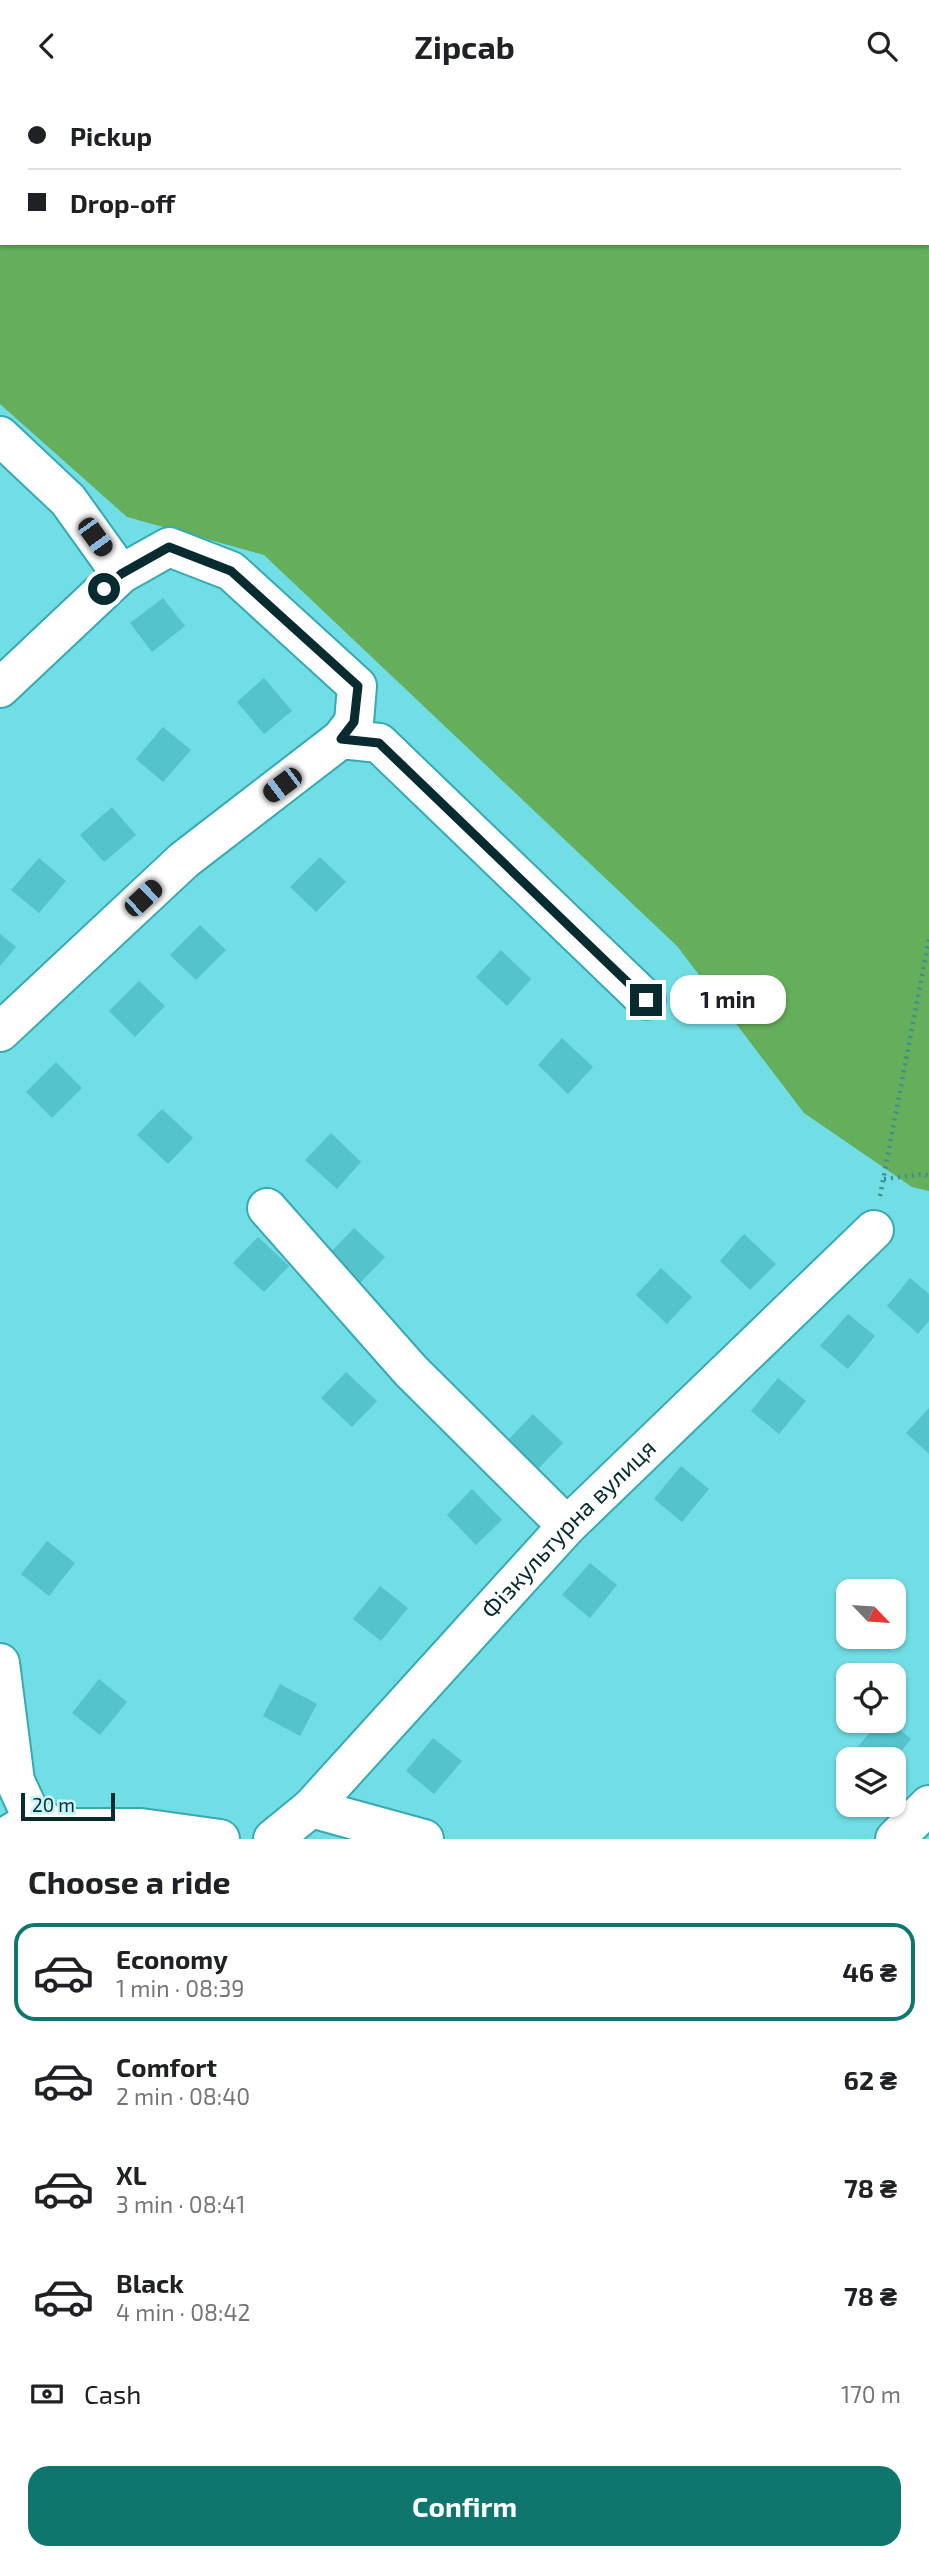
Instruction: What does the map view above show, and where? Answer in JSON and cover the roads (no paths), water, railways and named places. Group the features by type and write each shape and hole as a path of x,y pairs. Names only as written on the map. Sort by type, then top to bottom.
{"street":[{"path":"0,436 68,500 121,574"},
{"path":"0,688 121,574 169,547 231,571 358,686 354,722 341,739 184,860 0,1032"},
{"path":"341,739 379,743 646,1000"},
{"path":"268,1208 411,1371 567,1526"},
{"name":"Фізкультурна вулиця","path":"273,1839 311,1808 567,1526 874,1230"},
{"path":"0,1663 15,1781 18,1829 141,1828 220,1839"},
{"path":"895,1839 929,1805"},
{"path":"311,1808 424,1839"}]}
